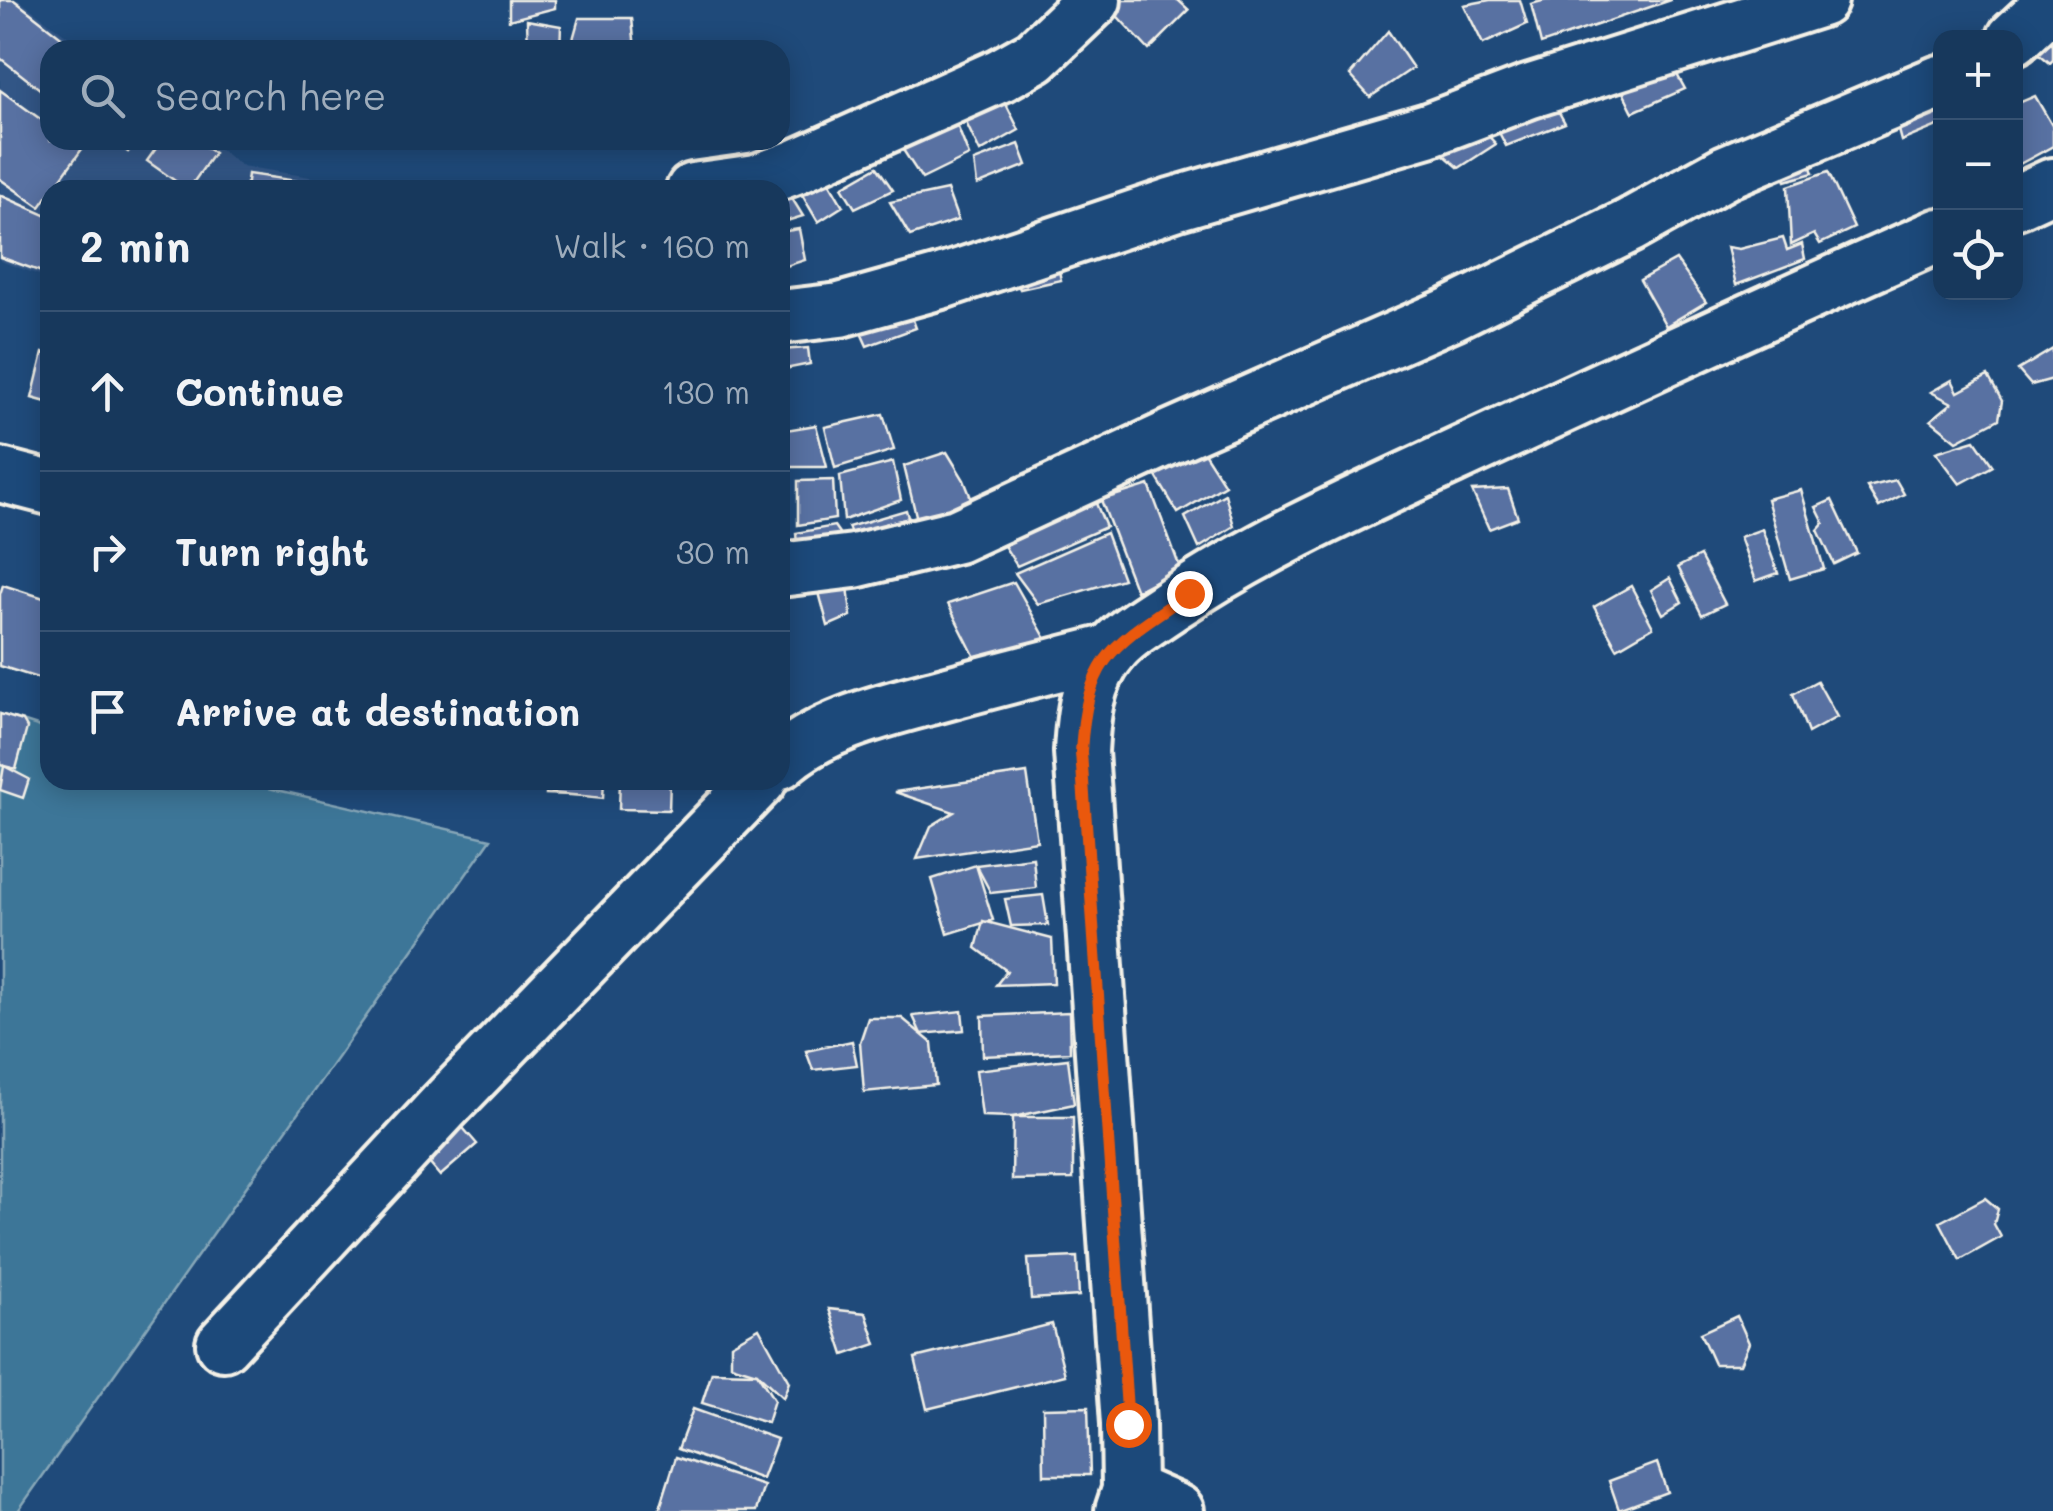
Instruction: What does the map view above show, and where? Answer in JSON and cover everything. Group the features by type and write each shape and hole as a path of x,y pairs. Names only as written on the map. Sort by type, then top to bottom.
{"street":[{"path":"761,180 796,168 1001,75 1036,56 1094,0"},
{"path":"790,316 840,310 944,281 1174,204 1428,130 1528,92 1821,0"},
{"path":"2023,30 2053,2"},
{"path":"790,569 854,561 956,536 1452,314 1629,226 1726,172 1933,85"},
{"path":"2023,199 2053,185"},
{"path":"1177,1511 1126,1501 1128,1424 1081,752 1084,709 1094,678 1111,651 1136,629 1300,528 1771,308 1933,239"},
{"path":"0,475 40,485"},
{"path":"790,753 818,736 891,709 1111,651"},
{"path":"223,1344 444,1106 750,790"}],"shaded area":[{"path":"0,0 19,0 73,40 40,40 40,150 220,150 242,166 330,180 40,180 40,275 0,261"},
{"path":"0,714 40,727 40,790 277,790 491,839 18,1511 0,1511"}],"building":[{"path":"0,0 14,0 65,40 40,40 40,89 0,58"},
{"path":"509,0 555,0 555,8 509,20"},
{"path":"1112,0 1178,0 1189,10 1149,50 1107,5"},
{"path":"1520,0 1527,24 1483,44 1464,5"},
{"path":"1546,0 1671,0 1541,44 1531,4"},
{"path":"2053,5 2053,60 2050,63 2023,40"},
{"path":"579,18 632,18 634,40 573,40"},
{"path":"527,20 561,26 560,40 528,40"},
{"path":"1388,31 1413,68 1370,97 1350,75"},
{"path":"1669,60 1685,89 1633,112 1613,72"},
{"path":"0,90 40,119 40,150 81,150 60,180 40,180 40,207 0,179"},
{"path":"1548,93 1565,123 1506,146 1490,115"},
{"path":"1001,94 1019,130 980,152 960,110"},
{"path":"2035,96 2053,127 2053,146 2023,162 2023,120 2023,101"},
{"path":"1891,104 1933,106 1933,128 1901,141"},
{"path":"952,112 969,156 922,179 894,136"},
{"path":"1478,125 1496,144 1459,168 1428,141"},
{"path":"1801,139 1813,173 1786,181 1770,146"},
{"path":"1019,144 1027,165 977,185 974,161"},
{"path":"155,150 214,153 195,180 174,180 147,161"},
{"path":"877,167 893,190 855,208 842,187"},
{"path":"1828,172 1854,228 1820,244 1814,234 1791,245 1788,186"},
{"path":"248,174 290,180 247,180"},
{"path":"829,182 843,206 818,222 798,188"},
{"path":"947,190 958,220 910,236 890,202"},
{"path":"0,195 40,213 40,271 0,257"},
{"path":"790,195 803,216 790,220"},
{"path":"799,229 805,260 790,265 790,230"},
{"path":"1783,238 1787,250 1802,244 1805,259 1736,285 1727,247 1739,249"},
{"path":"1055,253 1061,280 1020,289 1008,266"},
{"path":"1676,260 1706,302 1666,326 1640,280"},
{"path":"906,301 916,328 867,346 853,315"},
{"path":"808,348 810,364 790,368 790,349"},
{"path":"2053,349 2053,379 2031,385 2018,370"},
{"path":"40,365 40,400 32,398"},
{"path":"1988,376 2002,401 1999,419 1957,441 1931,420 1952,403 1931,392 1952,380 1958,392"},
{"path":"883,414 894,450 835,468 825,427"},
{"path":"816,425 827,467 790,467 790,429"},
{"path":"1194,437 1225,485 1178,513 1145,458"},
{"path":"1975,440 1993,466 1960,484 1936,452"},
{"path":"947,452 977,513 920,532 904,466"},
{"path":"893,462 901,500 844,520 840,476"},
{"path":"833,480 835,519 798,525 798,481"},
{"path":"1896,480 1904,494 1879,507 1867,487"},
{"path":"1087,482 1106,527 1017,566 994,530"},
{"path":"1149,485 1180,568 1136,591 1101,500"},
{"path":"1508,489 1518,518 1489,529 1472,491"},
{"path":"1801,490 1824,569 1790,579 1767,499"},
{"path":"1225,494 1234,526 1199,548 1185,517"},
{"path":"1832,500 1857,553 1834,564 1818,530 1824,523 1816,507"},
{"path":"906,510 913,535 859,551 848,527"},
{"path":"834,526 848,546 798,556 796,533"},
{"path":"1762,529 1778,573 1756,581 1740,537"},
{"path":"1106,533 1123,579 1038,604 1015,573"},
{"path":"1700,556 1725,604 1702,615 1678,567"},
{"path":"1670,578 1682,602 1663,614 1651,590"},
{"path":"1014,582 1051,648 985,677 948,604"},
{"path":"3,585 40,597 40,679 0,666"},
{"path":"817,585 848,585 851,616 828,626"},
{"path":"1631,586 1653,627 1617,648 1594,607"},
{"path":"1817,681 1837,717 1808,733 1793,694"},
{"path":"0,714 23,721 27,728 16,769 0,765"},
{"path":"4,766 29,779 23,798 0,790"},
{"path":"1027,773 1037,841 917,859 931,826 954,812 895,792"},
{"path":"546,790 595,790 594,796 546,794"},
{"path":"552,790 603,790 603,798"},
{"path":"620,790 670,790 669,810 619,809"},
{"path":"1033,858 1036,888 991,893 976,865"},
{"path":"976,865 993,920 948,934 932,879"},
{"path":"1043,895 1048,925 1011,926 1005,899"},
{"path":"983,921 1052,939 1054,983 996,985 1007,971 976,948"},
{"path":"962,1011 964,1030 921,1034 913,1016"},
{"path":"1069,1012 1070,1052 983,1056 982,1016"},
{"path":"868,1018 902,1018 932,1043 936,1085 864,1092 860,1042"},
{"path":"852,1041 857,1065 813,1070 806,1051"},
{"path":"1068,1059 1074,1104 1013,1117 982,1116 976,1070"},
{"path":"444,1106 477,1144 440,1176 407,1137"},
{"path":"1013,1117 1073,1117 1073,1179 1012,1180"},
{"path":"1985,1198 1998,1209 1994,1224 2001,1237 1960,1260 1940,1222"},
{"path":"1077,1257 1079,1296 1031,1299 1028,1259"},
{"path":"829,1309 866,1313 876,1344 844,1355"},
{"path":"1737,1316 1749,1343 1740,1364 1714,1364 1700,1333"},
{"path":"1052,1324 1065,1375 927,1409 915,1358"},
{"path":"759,1328 789,1382 783,1398 757,1373 731,1365 731,1344"},
{"path":"712,1372 757,1373 774,1400 767,1423 702,1403"},
{"path":"1088,1407 1090,1475 1044,1475 1043,1408"},
{"path":"693,1409 777,1439 762,1479 678,1449"},
{"path":"676,1457 764,1486 756,1511 659,1511"},
{"path":"1657,1463 1667,1492 1619,1510 1609,1481"}],"route":[{"path":"1128,1424 1081,752 1084,709 1094,678 1111,651 1189,593"}]}
